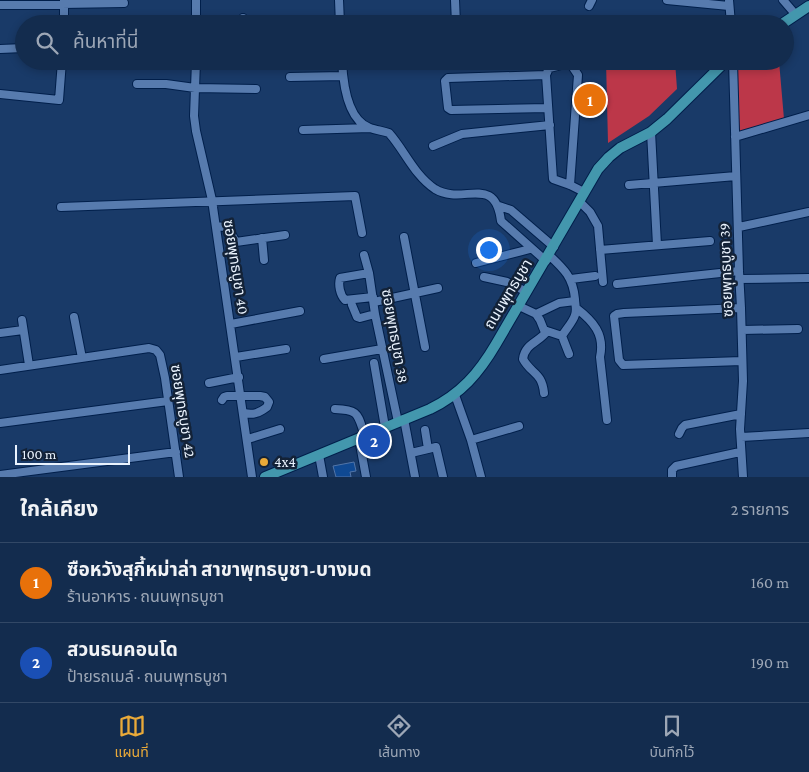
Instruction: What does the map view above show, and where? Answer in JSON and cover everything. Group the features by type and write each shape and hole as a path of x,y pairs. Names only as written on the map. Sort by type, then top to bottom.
{"main road":[{"path":"796,15 809,6"},
{"name":"ถนนพุทธบูชา","path":"270,476 436,406 469,382 480,370 519,306 598,169 620,148 651,132 667,119 717,70"}],"street":[{"path":"196,0 196,15"},
{"path":"339,0 340,15"},
{"path":"455,0 456,15"},
{"path":"667,0 729,3"},
{"path":"783,0 796,15"},
{"path":"64,2 64,15"},
{"path":"0,5 124,2"},
{"path":"0,49 15,48"},
{"path":"0,94 59,100 61,70"},
{"name":"ซอยพุทธบูชา 40","path":"196,70 194,116 196,131 212,200 252,477"},
{"path":"343,70 350,105 360,122 370,128 389,133 411,166 435,189 448,195 486,194 499,206 512,210 566,272 571,279 576,304 575,316 562,336"},
{"path":"548,70 546,75 553,180 570,185 581,196 596,222 604,282"},
{"path":"570,185 578,75 575,70"},
{"name":"ซอยพุทธบูชา 39","path":"733,70 742,330 743,381 740,414 740,452 743,477"},
{"path":"546,75 448,78 445,80 448,108 451,110 548,108"},
{"path":"290,76 343,76"},
{"path":"137,84 166,84 196,88 256,89"},
{"path":"735,137 809,115"},
{"path":"433,146 462,134 550,125"},
{"path":"303,130 370,128"},
{"path":"651,132 657,245"},
{"path":"629,185 736,176"},
{"path":"61,206 355,196 362,233"},
{"path":"499,206 500,221 530,249"},
{"path":"738,227 809,212"},
{"path":"216,226 229,228 236,242 285,235"},
{"path":"262,238 264,260"},
{"path":"404,238 425,346"},
{"path":"600,250 710,241"},
{"path":"476,263 530,249 550,254"},
{"name":"ซอยพุทธบูชา 38","path":"364,255 374,299 382,349 411,453 415,477"},
{"path":"369,273 340,278 341,295 345,300 415,294 438,288"},
{"path":"617,284 739,275 809,278"},
{"path":"571,279 595,276"},
{"path":"484,277 507,282 527,292"},
{"path":"536,314 559,303 576,304 591,320 601,340 602,349 600,357 607,420"},
{"path":"352,305 357,317 375,314"},
{"path":"519,306 536,314 541,326 547,331 562,336"},
{"path":"741,308 624,313 614,316 619,360 623,365 742,361"},
{"path":"231,324 300,311"},
{"path":"0,370 82,358 74,317"},
{"path":"22,320 29,365"},
{"path":"742,330 798,329"},
{"path":"0,333 23,330"},
{"path":"544,393 541,379 523,359 526,348 543,337 547,331"},
{"path":"562,336 569,354"},
{"name":"ซอยพุทธบูชา 42","path":"82,358 149,348 156,350 162,362 179,477"},
{"path":"236,358 286,349"},
{"path":"324,359 382,349"},
{"path":"374,363 385,427"},
{"path":"209,383 239,377"},
{"path":"455,394 471,440 481,477"},
{"path":"222,400 224,397 241,396 264,397 269,402 267,407 258,413 251,415 244,413"},
{"path":"0,423 168,401"},
{"path":"335,409 353,410 356,413 362,437 366,477"},
{"path":"679,434 685,424 740,414"},
{"path":"471,440 519,426"},
{"path":"248,439 280,429"},
{"path":"425,430 428,449"},
{"path":"741,437 809,433"},
{"path":"411,453 436,447 442,477"},
{"path":"0,475 176,452"},
{"path":"672,477 672,470 676,466 740,452"},
{"path":"319,455 323,477"}],"shaded area":[{"path":"606,70 676,70 677,89 649,116 608,143"},
{"path":"738,70 780,70 784,119 738,133"}],"building":[{"path":"354,462 356,471 350,472 351,477 336,477 333,466"}],"place":[{"name":"ซือหวังสุกี้หม่าล่า สาขาพุทธบูชา-บางมด","path":"590,100"},
{"name":"สวนธนคอนโด","path":"374,441"},
{"name":"4x4","path":"264,462"}]}
